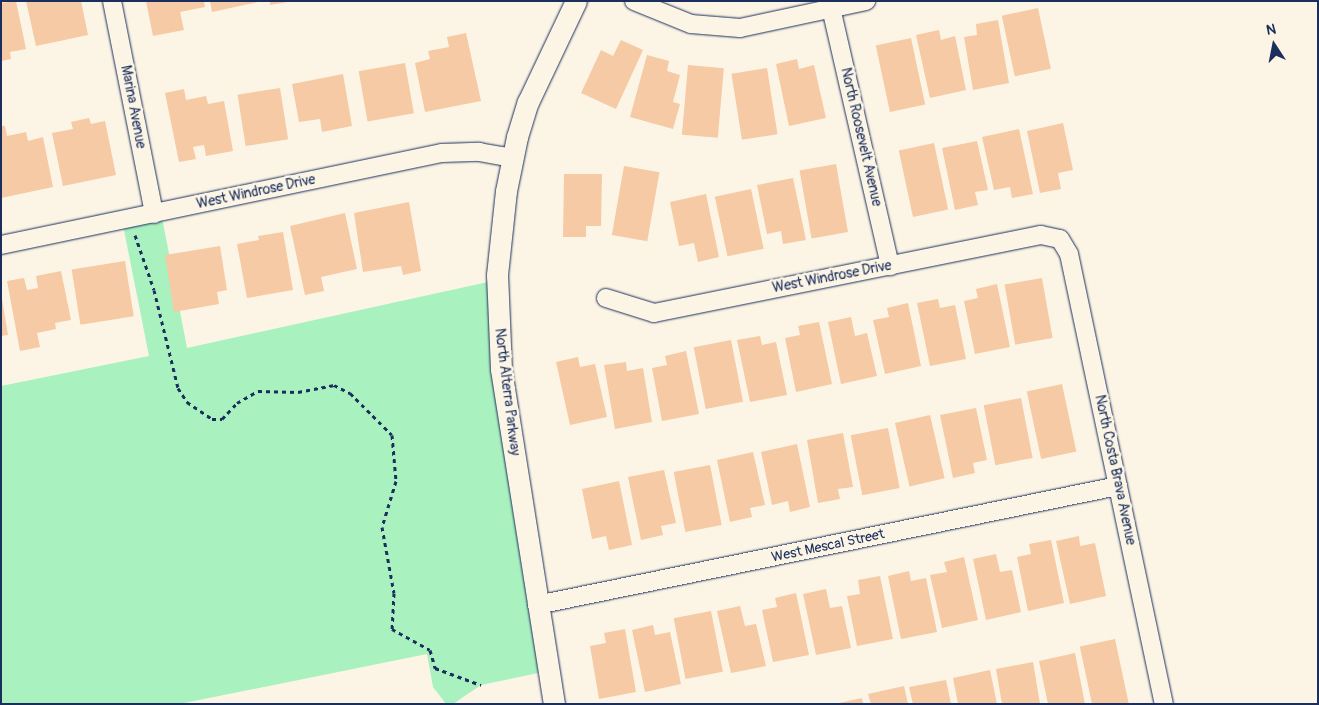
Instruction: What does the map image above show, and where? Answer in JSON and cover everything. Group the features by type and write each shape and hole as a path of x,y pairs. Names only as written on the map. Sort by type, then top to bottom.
{"street":[{"name":"Marina Avenue","path":"112,1 154,214"},
{"name":"North Alterra Parkway","path":"554,704 501,369 497,275 513,158 528,102 576,1"},
{"path":"634,1 691,24 740,28 866,1"},
{"name":"North Roosevelt Avenue","path":"832,8 890,266"},
{"name":"West Windrose Drive","path":"1,245 442,153 479,152 513,158"},
{"name":"West Windrose Drive","path":"606,298 654,313 1041,235 1060,239"},
{"name":"North Costa Brava Avenue","path":"1060,239 1069,254 1164,704"},
{"name":"West Mescal Street","path":"538,605 1118,486"}],"path":[{"path":"137,217 135,239 154,290 178,388 187,402 212,419 222,419 242,399 258,391 298,392 334,385 350,393 392,435 396,480 382,527 394,593 392,629 430,650 435,668 481,685"}],"green space":[{"path":"161,212 187,348 497,280 548,671 481,685 453,704 446,704 433,687 427,654 179,704 1,704 1,386 149,356 122,220"}],"building":[{"path":"16,1 26,49 10,52 11,59 1,61 1,3"},
{"path":"26,1 81,1 88,35 36,46"},
{"path":"146,1 204,1 205,7 180,12 184,30 153,36"},
{"path":"210,1 258,1 258,2 212,12"},
{"path":"270,1 288,1 288,2 270,5"},
{"path":"1038,8 1051,69 1015,76 1002,16"},
{"path":"998,20 1009,83 973,90 964,37 977,35 976,24"},
{"path":"939,30 941,40 955,36 966,90 930,98 916,35"},
{"path":"466,33 481,101 425,112 415,63 430,59 428,51 449,47 447,37"},
{"path":"911,38 925,105 890,112 876,45"},
{"path":"621,40 643,50 616,109 581,93 601,50 613,56"},
{"path":"647,55 669,61 667,71 680,75 673,102 680,104 673,129 630,117"},
{"path":"797,59 799,69 814,65 826,118 789,126 776,64"},
{"path":"405,63 414,113 368,121 359,71"},
{"path":"688,65 724,68 718,138 682,135"},
{"path":"767,68 777,134 742,140 731,74"},
{"path":"343,74 352,126 322,132 320,119 299,122 292,84"},
{"path":"280,88 288,139 246,146 238,95"},
{"path":"184,89 186,100 206,96 208,104 224,101 233,151 206,156 204,145 193,147 196,159 179,162 165,93"},
{"path":"89,118 91,124 105,121 116,175 63,186 52,133 73,129 71,122"},
{"path":"1063,123 1073,170 1058,173 1061,189 1040,193 1027,131"},
{"path":"1,126 5,126 7,136 26,132 28,141 43,137 53,187 1,198"},
{"path":"1019,129 1033,194 1012,198 1010,187 994,190 982,137"},
{"path":"977,141 988,190 975,192 978,205 955,210 942,148"},
{"path":"934,143 948,210 913,217 899,150"},
{"path":"836,164 848,232 812,238 800,170"},
{"path":"624,166 659,172 647,241 612,235"},
{"path":"564,174 602,174 601,226 586,226 586,237 563,237"},
{"path":"793,178 806,240 783,244 781,231 767,234 757,185"},
{"path":"751,189 764,249 727,256 715,197"},
{"path":"706,194 719,257 698,262 694,243 679,246 670,202"},
{"path":"409,202 421,271 403,275 401,266 363,272 354,213"},
{"path":"345,213 357,269 321,277 324,291 305,295 290,226"},
{"path":"283,232 293,290 247,298 237,244 259,240 258,236"},
{"path":"220,246 227,290 217,292 219,304 174,312 165,255"},
{"path":"125,261 134,316 80,325 72,269"},
{"path":"61,271 71,320 55,323 56,329 37,333 40,347 20,351 7,281 24,278 27,290 38,288 36,276"},
{"path":"1042,278 1053,338 1015,345 1005,285"},
{"path":"997,284 1010,347 975,354 964,301 978,298 976,289"},
{"path":"1,293 8,335 1,336"},
{"path":"938,299 940,308 955,305 966,359 930,366 917,303"},
{"path":"908,303 921,366 885,374 873,320 889,317 887,308"},
{"path":"851,317 855,336 867,333 877,376 841,384 828,322"},
{"path":"819,322 832,384 796,392 785,338 800,335 798,326"},
{"path":"760,336 762,345 776,342 787,395 750,402 737,340"},
{"path":"731,340 743,402 706,409 694,347"},
{"path":"686,351 699,414 662,421 652,368 667,365 665,356"},
{"path":"578,357 580,367 595,364 607,417 570,425 556,362"},
{"path":"626,362 627,371 643,368 652,422 615,429 604,365"},
{"path":"1062,384 1076,451 1041,459 1027,391"},
{"path":"1021,398 1033,458 995,465 984,405"},
{"path":"976,408 987,460 973,463 975,473 953,478 940,415"},
{"path":"930,415 945,478 910,486 895,423"},
{"path":"888,428 900,488 862,495 851,435"},
{"path":"843,433 853,487 838,489 840,499 818,503 807,440"},
{"path":"797,444 810,507 790,512 788,501 772,505 761,452"},
{"path":"753,452 765,505 750,508 752,517 730,522 717,460"},
{"path":"710,465 722,525 685,532 674,472"},
{"path":"664,470 676,523 661,526 663,535 641,540 628,477"},
{"path":"619,481 632,545 609,550 606,536 592,539 582,489"},
{"path":"1079,536 1080,546 1095,543 1106,596 1070,604 1056,541"},
{"path":"1051,540 1064,603 1028,611 1017,557 1031,554 1029,544"},
{"path":"996,554 1000,572 1012,570 1021,612 986,620 973,559"},
{"path":"964,557 978,620 942,628 930,575 947,572 944,562"},
{"path":"909,571 911,581 926,578 937,632 901,639 888,576"},
{"path":"880,576 893,639 857,646 847,596 860,594 858,580"},
{"path":"826,589 830,608 842,606 851,648 816,655 803,594"},
{"path":"796,593 809,655 773,662 762,610 777,607 775,598"},
{"path":"740,606 745,626 756,624 766,666 731,673 717,611"},
{"path":"711,611 723,672 686,679 674,618"},
{"path":"653,625 655,635 670,632 681,684 645,692 632,630"},
{"path":"625,629 636,692 599,699 590,646 606,643 604,633"},
{"path":"1115,639 1129,704 1092,704 1080,646"},
{"path":"1075,653 1085,704 1048,704 1039,661"},
{"path":"1033,662 1040,704 1002,704 996,669"},
{"path":"990,670 997,704 958,704 953,678"},
{"path":"946,680 951,704 913,704 909,687"},
{"path":"904,686 908,704 871,704 868,694"},
{"path":"862,698 863,704 839,704 839,703"}]}
